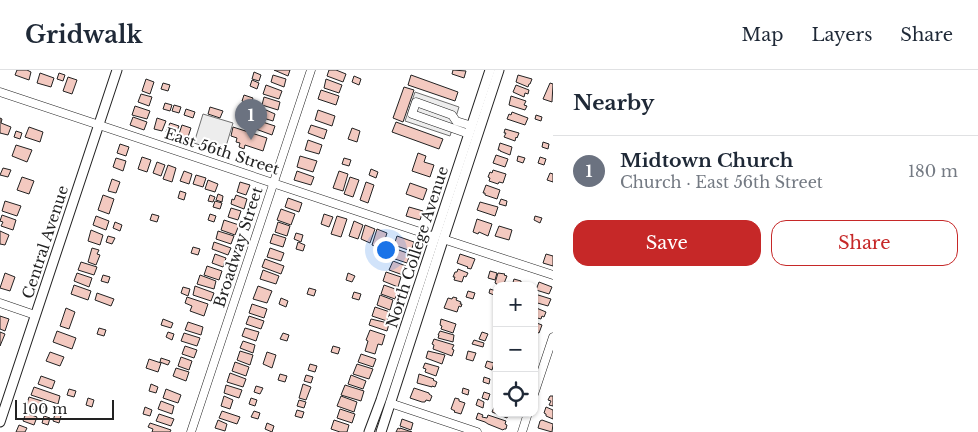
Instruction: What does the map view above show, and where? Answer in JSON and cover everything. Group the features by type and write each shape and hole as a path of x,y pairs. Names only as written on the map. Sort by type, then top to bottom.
{"main road":[{"name":"Central Avenue","path":"0,422 117,70"},
{"name":"North College Avenue","path":"381,432 470,130 490,70"},
{"name":"North College Avenue","path":"369,432 499,70"}],"street":[{"name":"Broadway Street","path":"191,432 311,70"},
{"name":"East 56th Street","path":"0,92 553,275"},
{"path":"455,125 452,114 416,102 412,114 470,130"},
{"path":"0,303 36,315"},
{"path":"538,382 553,337"},
{"path":"390,403 477,432"},
{"path":"522,432 527,417"}],"shaded area":[{"path":"415,92 459,107 450,136 405,121"},
{"path":"203,114 233,123 224,153 194,143"}],"building":[{"path":"17,70 31,72 29,80 15,75"},
{"path":"274,70 290,70 288,76"},
{"path":"329,70 336,70 346,74 343,82 327,76"},
{"path":"453,70 466,71 464,78 452,74"},
{"path":"254,72 261,75 259,81 252,79"},
{"path":"40,73 54,78 51,87 37,83"},
{"path":"59,73 65,75 63,81 57,79"},
{"path":"273,75 286,79 284,87 271,82"},
{"path":"411,75 458,92 455,101 408,85"},
{"path":"518,75 532,79 528,87 516,82"},
{"path":"354,76 361,79 359,85 352,82"},
{"path":"68,77 77,80 72,94 63,91"},
{"path":"146,79 154,82 150,94 142,91"},
{"path":"326,79 342,85 339,93 324,88"},
{"path":"252,80 259,83 257,89 250,86"},
{"path":"163,83 170,85 168,91 161,89"},
{"path":"550,83 553,84 552,102 543,99"},
{"path":"266,85 282,91 279,99 263,94"},
{"path":"516,85 529,90 528,94 525,93 524,97 513,92"},
{"path":"404,87 414,90 403,122 393,118"},
{"path":"321,90 339,96 336,105 318,99"},
{"path":"141,94 152,97 149,106 138,102"},
{"path":"244,95 253,98 251,104 242,101"},
{"path":"511,96 526,101 524,105 527,106 525,110 509,105"},
{"path":"264,97 280,102 278,110 262,105"},
{"path":"165,103 172,105 170,111 163,109"},
{"path":"174,105 181,107 179,113 172,111"},
{"path":"135,106 150,111 147,119 132,115"},
{"path":"210,107 223,111 220,118 208,114"},
{"path":"186,109 195,112 193,118 184,115"},
{"path":"266,110 275,114 273,121 263,118"},
{"path":"318,110 335,116 332,126 315,120"},
{"path":"512,112 528,118 525,125 507,119"},
{"path":"536,115 542,117 541,121 535,119"},
{"path":"133,117 147,122 144,130 130,125"},
{"path":"0,118 2,119 1,123 11,127 8,135 0,133"},
{"path":"157,118 166,121 162,131 154,129"},
{"path":"256,120 275,126 272,135 253,128"},
{"path":"396,122 443,139 439,149 392,132"},
{"path":"170,123 179,126 175,135 166,132"},
{"path":"182,125 191,128 187,140 178,137"},
{"path":"311,125 327,130 324,139 308,133"},
{"path":"29,127 43,132 40,142 25,137"},
{"path":"233,127 267,138 263,151 245,145 244,149 239,147 240,143 236,142 237,138 231,136"},
{"path":"352,128 360,131 357,142 348,139"},
{"path":"505,129 519,133 515,141 504,137"},
{"path":"16,131 22,133 20,139 14,137"},
{"path":"308,140 322,145 319,154 305,150"},
{"path":"543,142 549,144 548,149 542,147"},
{"path":"500,143 512,147 510,155 498,150"},
{"path":"120,144 129,147 126,156 117,153"},
{"path":"16,145 32,150 27,162 12,156"},
{"path":"418,153 426,156 424,162 434,165 430,177 412,171"},
{"path":"496,155 508,159 505,167 493,163"},
{"path":"300,156 317,161 313,172 297,167"},
{"path":"518,156 525,158 523,163 517,161"},
{"path":"142,157 151,160 147,172 138,169"},
{"path":"540,157 546,159 544,165 538,163"},
{"path":"116,158 126,161 123,171 113,167"},
{"path":"344,158 351,160 349,166 342,164"},
{"path":"157,162 165,165 161,176 153,173"},
{"path":"168,165 176,168 172,182 163,179"},
{"path":"3,168 11,170 8,177 0,175"},
{"path":"371,169 378,172 376,178 369,175"},
{"path":"493,170 506,174 503,183 499,182 498,184 489,181 490,178 488,177"},
{"path":"184,171 192,174 189,184 180,181"},
{"path":"297,171 314,177 311,185 294,180"},
{"path":"339,171 348,174 343,191 333,188"},
{"path":"550,173 553,174 553,182 547,180"},
{"path":"196,175 206,178 203,187 193,184"},
{"path":"22,177 34,181 29,194 17,190"},
{"path":"350,177 359,180 353,197 344,194"},
{"path":"112,179 120,182 116,193 108,191"},
{"path":"208,180 218,184 215,192 205,189"},
{"path":"240,182 250,185 246,195 237,192"},
{"path":"366,182 374,185 368,203 360,200"},
{"path":"410,183 427,189 423,200 406,194"},
{"path":"486,185 500,190 497,199 483,193"},
{"path":"180,191 186,193 184,200 178,198"},
{"path":"218,194 223,196 222,202 216,200"},
{"path":"103,195 114,199 109,214 98,210"},
{"path":"210,195 215,197 213,202 208,201"},
{"path":"236,195 247,199 244,209 231,204 232,199 234,200"},
{"path":"288,198 302,203 299,212 285,207"},
{"path":"501,199 507,201 506,206 499,204"},
{"path":"5,201 21,206 17,216 2,211"},
{"path":"215,201 222,203 220,209 213,207"},
{"path":"480,202 498,207 495,216 477,210"},
{"path":"409,207 423,211 420,220 406,216"},
{"path":"231,208 241,211 238,220 228,217"},
{"path":"281,209 295,214 291,225 277,220"},
{"path":"152,214 159,216 157,222 150,220"},
{"path":"210,214 216,216 214,222 208,220"},
{"path":"324,214 333,217 329,227 321,224"},
{"path":"2,215 16,220 13,230 1,226 3,222 0,221"},
{"path":"96,216 109,221 106,230 93,225"},
{"path":"337,216 347,219 341,237 331,234"},
{"path":"535,216 542,218 540,223 534,220"},
{"path":"477,219 492,224 488,236 479,232 478,234 473,232"},
{"path":"224,220 239,225 235,235 221,230"},
{"path":"354,221 363,225 358,239 349,236"},
{"path":"115,222 122,225 120,231 113,228"},
{"path":"278,222 290,226 287,236 275,232"},
{"path":"365,225 375,229 370,243 361,239"},
{"path":"499,226 512,230 509,240 495,236"},
{"path":"377,229 387,233 382,249 372,245"},
{"path":"91,230 103,235 100,245 88,241"},
{"path":"0,231 9,235 5,245 0,244"},
{"path":"218,231 234,236 231,244 216,239"},
{"path":"296,233 303,235 301,242 294,239"},
{"path":"273,234 286,238 283,247 270,243"},
{"path":"108,236 115,238 112,244 106,242"},
{"path":"397,236 414,242 411,251 394,245"},
{"path":"214,242 231,248 228,255 212,249"},
{"path":"298,242 305,245 303,251 296,249"},
{"path":"193,247 200,249 198,255 191,253"},
{"path":"92,248 99,250 97,254 100,255 96,265 88,262"},
{"path":"270,248 284,253 281,261 267,257"},
{"path":"396,249 410,254 407,263 392,258"},
{"path":"215,254 226,258 223,267 212,263"},
{"path":"460,254 475,259 471,269 457,263"},
{"path":"546,254 553,256 553,266 543,263"},
{"path":"265,259 284,266 281,274 262,267"},
{"path":"393,261 406,266 403,275 389,270"},
{"path":"81,262 97,267 94,275 78,270"},
{"path":"207,266 222,271 219,280 204,275"},
{"path":"458,269 468,273 466,277 464,276 462,282 454,280 455,277 453,277"},
{"path":"263,270 279,276 276,284 260,279"},
{"path":"490,271 497,273 495,280 488,278"},
{"path":"386,272 401,277 398,287 383,281"},
{"path":"5,273 15,277 10,291 0,288"},
{"path":"77,273 92,278 89,287 74,281"},
{"path":"348,273 355,276 352,282 346,280"},
{"path":"498,273 507,276 505,282 495,282"},
{"path":"103,275 110,277 108,283 101,281"},
{"path":"200,275 216,281 214,289 197,284"},
{"path":"539,282 552,287 549,294 538,291"},
{"path":"74,285 91,291 88,300 71,294"},
{"path":"384,285 398,290 395,299 381,294"},
{"path":"195,286 214,293 211,301 193,295"},
{"path":"258,286 272,291 267,303 253,299"},
{"path":"183,287 190,289 188,296 181,293"},
{"path":"309,288 316,290 314,296 307,294"},
{"path":"490,289 493,290 493,295 489,293"},
{"path":"468,291 475,293 473,299 466,297"},
{"path":"354,292 361,294 359,300 352,298"},
{"path":"97,293 114,299 111,306 95,300"},
{"path":"380,295 393,300 390,310 377,305"},
{"path":"538,295 551,299 548,306 538,303"},
{"path":"187,297 208,304 204,316 190,311 192,306 185,303"},
{"path":"453,297 457,298 456,300 462,304 457,312 444,308 448,298 452,299"},
{"path":"281,298 288,301 286,307 279,304"},
{"path":"252,304 267,309 264,318 249,313"},
{"path":"375,307 390,312 387,321 372,316"},
{"path":"66,308 75,312 69,329 60,326"},
{"path":"538,309 546,312 541,319 538,318"},
{"path":"0,316 9,319 5,331 0,329"},
{"path":"249,316 264,321 261,329 246,324"},
{"path":"163,319 173,323 171,328 161,325"},
{"path":"371,319 388,323 387,331 369,325"},
{"path":"441,319 456,324 453,333 441,329"},
{"path":"188,322 203,327 201,335 185,330"},
{"path":"538,324 542,325 538,333"},
{"path":"99,328 106,330 104,336 97,334"},
{"path":"245,328 259,332 256,341 242,336"},
{"path":"370,330 385,335 382,345 378,344 375,354 365,351 368,341 366,340"},
{"path":"57,331 76,338 72,349 53,342"},
{"path":"440,331 454,335 453,342 438,338"},
{"path":"0,332 5,334 0,346"},
{"path":"168,332 174,334 172,340 166,337"},
{"path":"482,332 488,334 485,341 479,339"},
{"path":"184,333 200,338 197,346 181,341"},
{"path":"283,333 289,335 287,341 280,339"},
{"path":"434,339 454,345 452,356 433,349"},
{"path":"474,340 484,343 483,347 472,344"},
{"path":"243,341 255,345 253,353 240,348"},
{"path":"185,346 197,350 194,358 182,354"},
{"path":"333,346 340,348 338,354 331,352"},
{"path":"240,351 253,355 250,365 237,360"},
{"path":"428,351 445,355 442,364 426,358"},
{"path":"468,351 476,353 473,361 466,359"},
{"path":"50,352 64,357 60,366 46,361"},
{"path":"267,352 276,355 272,368 263,364"},
{"path":"361,354 376,359 373,367 358,362"},
{"path":"181,357 192,361 189,370 178,366"},
{"path":"161,358 170,361 168,365 160,362"},
{"path":"149,359 161,363 158,372 146,368"},
{"path":"487,361 493,363 492,370 485,367"},
{"path":"235,362 249,367 246,376 232,371"},
{"path":"425,363 439,367 436,376 425,372 426,369 423,368"},
{"path":"310,364 317,366 315,372 308,370"},
{"path":"357,364 373,369 369,379 353,374"},
{"path":"176,368 189,372 186,381 173,376"},
{"path":"230,373 246,379 243,387 227,382"},
{"path":"280,374 287,376 285,382 278,380"},
{"path":"419,374 434,379 437,382 435,387 417,383"},
{"path":"306,375 313,377 311,383 304,381"},
{"path":"351,375 366,381 363,389 348,384"},
{"path":"41,376 55,381 52,389 38,384"},
{"path":"484,377 490,379 489,384 483,382"},
{"path":"151,384 158,387 156,393 149,391"},
{"path":"303,384 311,387 306,400 299,398"},
{"path":"226,385 242,390 239,398 224,393"},
{"path":"345,385 364,391 361,401 341,395"},
{"path":"256,386 263,388 260,394 254,392"},
{"path":"34,387 60,396 58,404 31,395"},
{"path":"414,388 429,393 432,396 430,401 422,402 410,398"},
{"path":"463,388 469,390 468,395 462,393"},
{"path":"69,389 76,391 74,397 67,395"},
{"path":"166,389 181,395 178,403 163,398"},
{"path":"484,392 490,394 488,400 482,398"},
{"path":"224,396 233,400 230,409 221,406"},
{"path":"341,396 357,402 354,412 337,406"},
{"path":"550,396 553,396 553,406 549,405 551,401 548,400"},
{"path":"29,397 45,402 43,408 37,405 35,410 26,407"},
{"path":"88,398 94,400 92,407 86,405"},
{"path":"251,398 257,400 255,406 249,404"},
{"path":"455,398 465,403 461,414 451,409"},
{"path":"478,399 484,402 483,408 476,405"},
{"path":"299,400 306,402 304,408 297,406"},
{"path":"161,401 174,406 172,414 158,409"},
{"path":"145,407 152,410 150,416 143,414"},
{"path":"546,407 553,410 553,419 544,413"},
{"path":"340,409 355,414 352,423 337,418"},
{"path":"297,410 304,412 302,418 295,416"},
{"path":"222,411 240,417 237,424 219,418"},
{"path":"254,411 260,413 258,419 251,417"},
{"path":"26,413 37,417 34,425 23,421"},
{"path":"478,413 483,415 482,417 487,418 488,415 506,421 506,429 503,430 476,419"},
{"path":"55,414 61,416 59,423 53,421"},
{"path":"159,414 174,419 171,426 156,421"},
{"path":"44,416 50,418 48,425 42,423"},
{"path":"402,419 413,423 411,430 400,426"},
{"path":"218,420 227,424 225,431 215,428"},
{"path":"334,420 349,425 347,432 331,429"},
{"path":"542,420 553,424 552,432 538,428"},
{"path":"150,423 171,430 170,432 152,432 153,429 148,427"},
{"path":"267,423 274,426 272,432 265,429"},
{"path":"19,425 27,428 25,432 16,432"},
{"path":"400,428 412,432 396,432"}],"place":[{"name":"Midtown Church","path":"251,140"}]}
